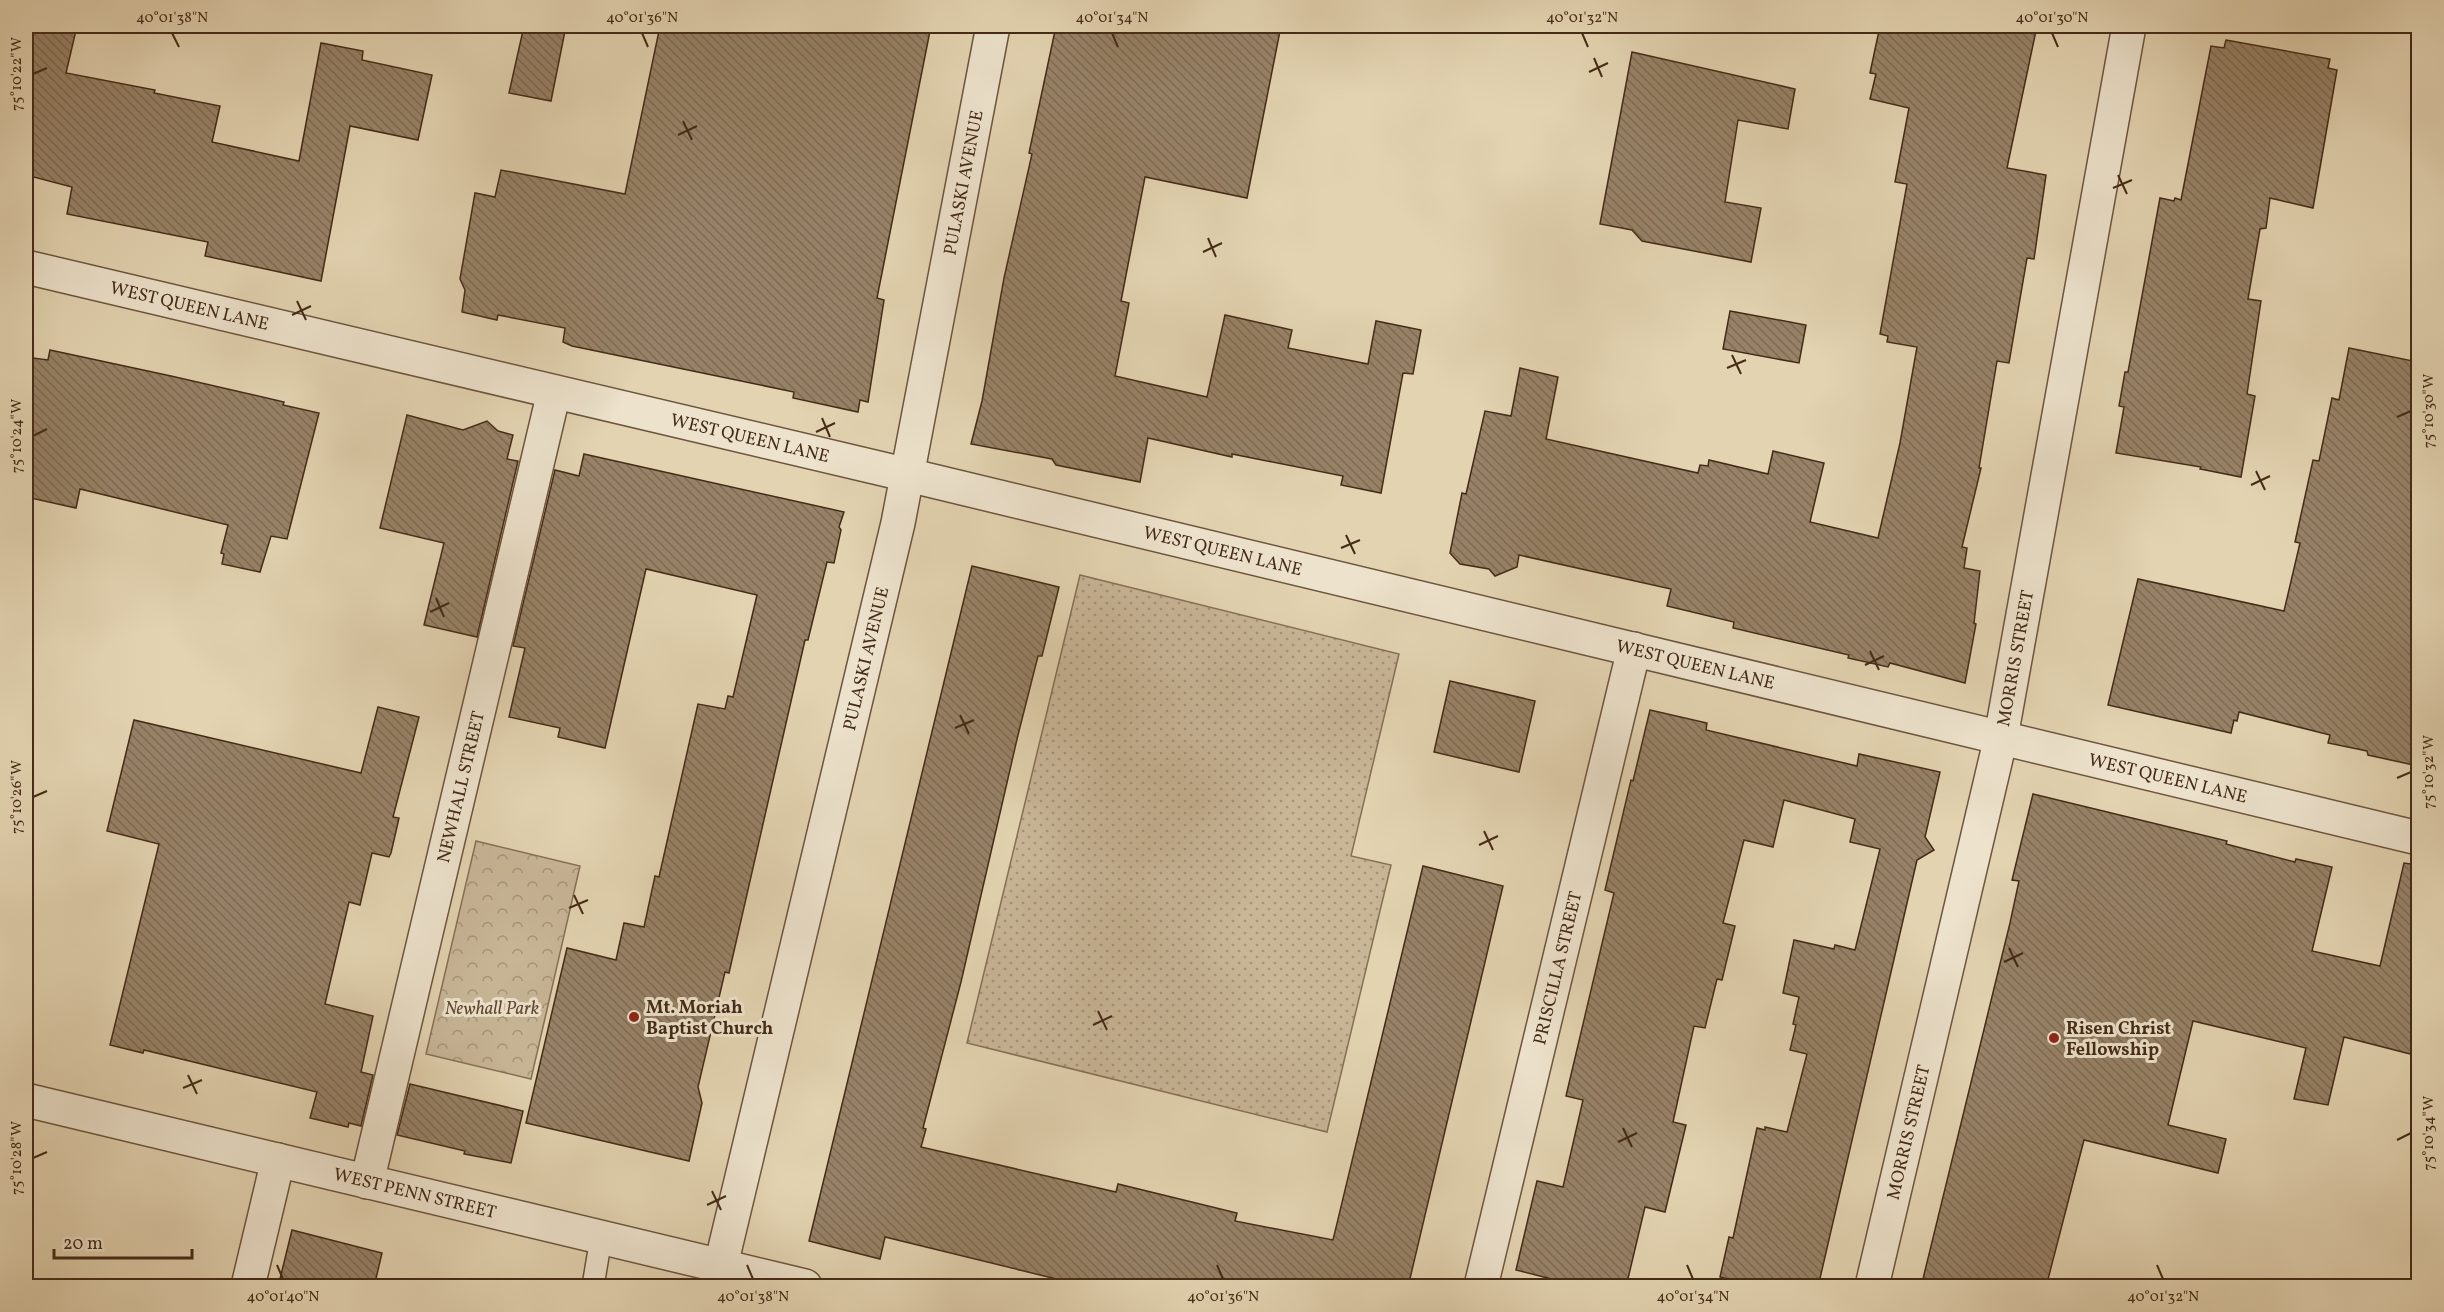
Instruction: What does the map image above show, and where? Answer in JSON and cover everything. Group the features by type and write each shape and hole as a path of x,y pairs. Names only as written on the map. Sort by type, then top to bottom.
{"street":[{"name":"PULASKI AVENUE","path":"718,1276 898,523 993,26"},
{"name":"MORRIS STREET","path":"1872,1287 2001,737 2129,26"},
{"name":"WEST QUEEN LANE","path":"26,267 908,475 2418,838"},
{"name":"NEWHALL STREET","path":"367,1182 554,392"},
{"name":"PRISCILLA STREET","path":"1481,1287 1634,649"},
{"name":"WEST PENN STREET","path":"26,1100 601,1238 718,1276 805,1287"},
{"path":"248,1287 278,1160"}],"lane":[{"path":"593,1287 601,1238"}],"green space":[{"path":"1080,575 1399,654 1351,856 1391,865 1327,1132 967,1043"},
{"name":"Newhall Park","path":"476,841 580,866 531,1079 426,1054"}],"building":[{"path":"26,26 77,26 66,73 155,90 154,93 220,106 212,142 299,161 321,43 363,51 362,60 432,75 418,140 350,126 321,281 205,256 208,242 67,214 72,187 26,175"},
{"path":"524,26 566,26 551,101 509,93"},
{"path":"660,26 931,26 877,298 884,300 868,402 860,400 858,412 793,398 794,392 572,346 563,342 565,328 498,315 497,320 462,312 465,290 460,279 475,193 495,197 501,170 625,194"},
{"path":"1056,26 1281,26 1247,198 1145,177 1121,301 1129,303 1115,376 1207,397 1225,315 1292,330 1288,348 1368,364 1376,321 1421,330 1413,374 1403,373 1381,493 1341,485 1343,476 1232,454 1232,457 1148,438 1140,482 1056,465 1052,459 971,444 982,401 1004,278 1032,154 1029,153"},
{"path":"1880,26 2037,26 2007,168 2046,175 2034,259 2027,258 2009,363 1997,361 1979,468 1981,468 1962,547 1967,548 1964,568 1980,571 1974,623 1976,624 1965,683 1890,663 1888,667 1848,658 1849,655 1733,628 1734,622 1667,606 1671,589 1519,555 1517,567 1495,576 1489,569 1460,564 1450,553 1462,493 1466,494 1485,411 1511,416 1520,368 1558,377 1546,439 1698,473 1700,465 1708,466 1709,460 1768,474 1773,451 1824,463 1810,522 1878,538 1900,443 1917,347 1887,342 1888,336 1880,334 1907,184 1895,182 1909,108 1870,99 1876,74 1870,73"},
{"path":"2226,40 2330,59 2328,68 2337,70 2313,208 2270,198 2266,228 2260,229 2248,299 2261,301 2247,394 2255,396 2241,477 2200,469 2201,467 2116,453 2124,407 2119,406 2125,372 2128,372 2160,198 2181,200 2211,46 2224,48"},
{"path":"1632,52 1795,89 1788,129 1738,120 1725,202 1761,208 1751,262 1642,241 1632,230 1600,224"},
{"path":"1730,311 1806,325 1799,363 1723,349"},
{"path":"2349,348 2418,362 2418,766 2368,755 2367,751 2328,743 2330,735 2239,712 2237,721 2234,720 2231,733 2108,705 2138,579 2284,611 2300,543 2295,542 2313,460 2319,461 2332,398 2339,400"},
{"path":"50,350 284,402 283,405 319,413 287,539 271,536 260,572 222,564 224,554 221,553 228,525 80,489 76,508 26,497 26,357 48,360"},
{"path":"407,415 463,430 487,421 498,431 513,435 507,459 518,461 477,637 424,625 444,543 380,528"},
{"path":"584,454 844,512 839,527 841,530 834,563 827,562 808,640 805,640 729,973 725,972 698,1087 702,1103 689,1161 526,1123 567,948 616,960 624,923 644,927 655,876 659,877 698,704 725,709 728,696 733,697 757,595 646,569 605,748 558,737 560,728 509,717 525,648 513,646 555,470 579,476"},
{"path":"972,566 1059,587 1042,656 1038,656 1018,735 961,982 923,1128 926,1129 921,1147 1116,1192 1118,1184 1237,1213 1235,1221 1333,1240 1423,866 1503,886 1408,1287 1089,1287 885,1237 880,1259 809,1241"},
{"path":"1450,681 1535,701 1519,772 1434,752"},
{"path":"378,707 419,717 393,817 399,818 391,853 389,857 372,853 360,905 349,902 325,1004 373,1016 361,1072 373,1075 361,1126 349,1123 348,1127 310,1118 317,1092 144,1050 143,1053 110,1045 159,844 107,831 134,720 361,773"},
{"path":"1650,710 1707,723 1706,730 1857,766 1859,754 1940,772 1925,837 1934,850 1917,860 1818,1287 1759,1287 1720,1277 1729,1237 1733,1238 1757,1128 1765,1130 1765,1127 1787,1132 1807,1054 1790,1050 1799,997 1783,993 1794,940 1834,949 1835,945 1855,950 1880,849 1850,842 1855,819 1784,800 1773,847 1744,840 1723,923 1735,926 1722,980 1717,979 1705,1028 1694,1026 1673,1122 1686,1125 1665,1212 1645,1207 1626,1287 1583,1287 1516,1270 1537,1181 1563,1187 1583,1100 1566,1096 1614,893 1605,890"},
{"path":"2033,794 2227,841 2226,844 2295,862 2296,859 2332,867 2312,951 2380,966 2404,863 2418,865 2418,1056 2344,1037 2328,1105 2294,1099 2306,1048 2193,1021 2168,1125 2226,1139 2218,1173 2084,1140 2046,1287 1921,1287 2010,923 2019,881 2012,880"},
{"path":"410,1084 523,1111 511,1163 464,1154 465,1151 397,1135"},
{"path":"292,1230 382,1253 374,1287 278,1287"}],"place":[{"name":"Mt. Moriah Baptist Church","path":"634,1017"},
{"name":"Risen Christ Fellowship","path":"2054,1038"}]}
